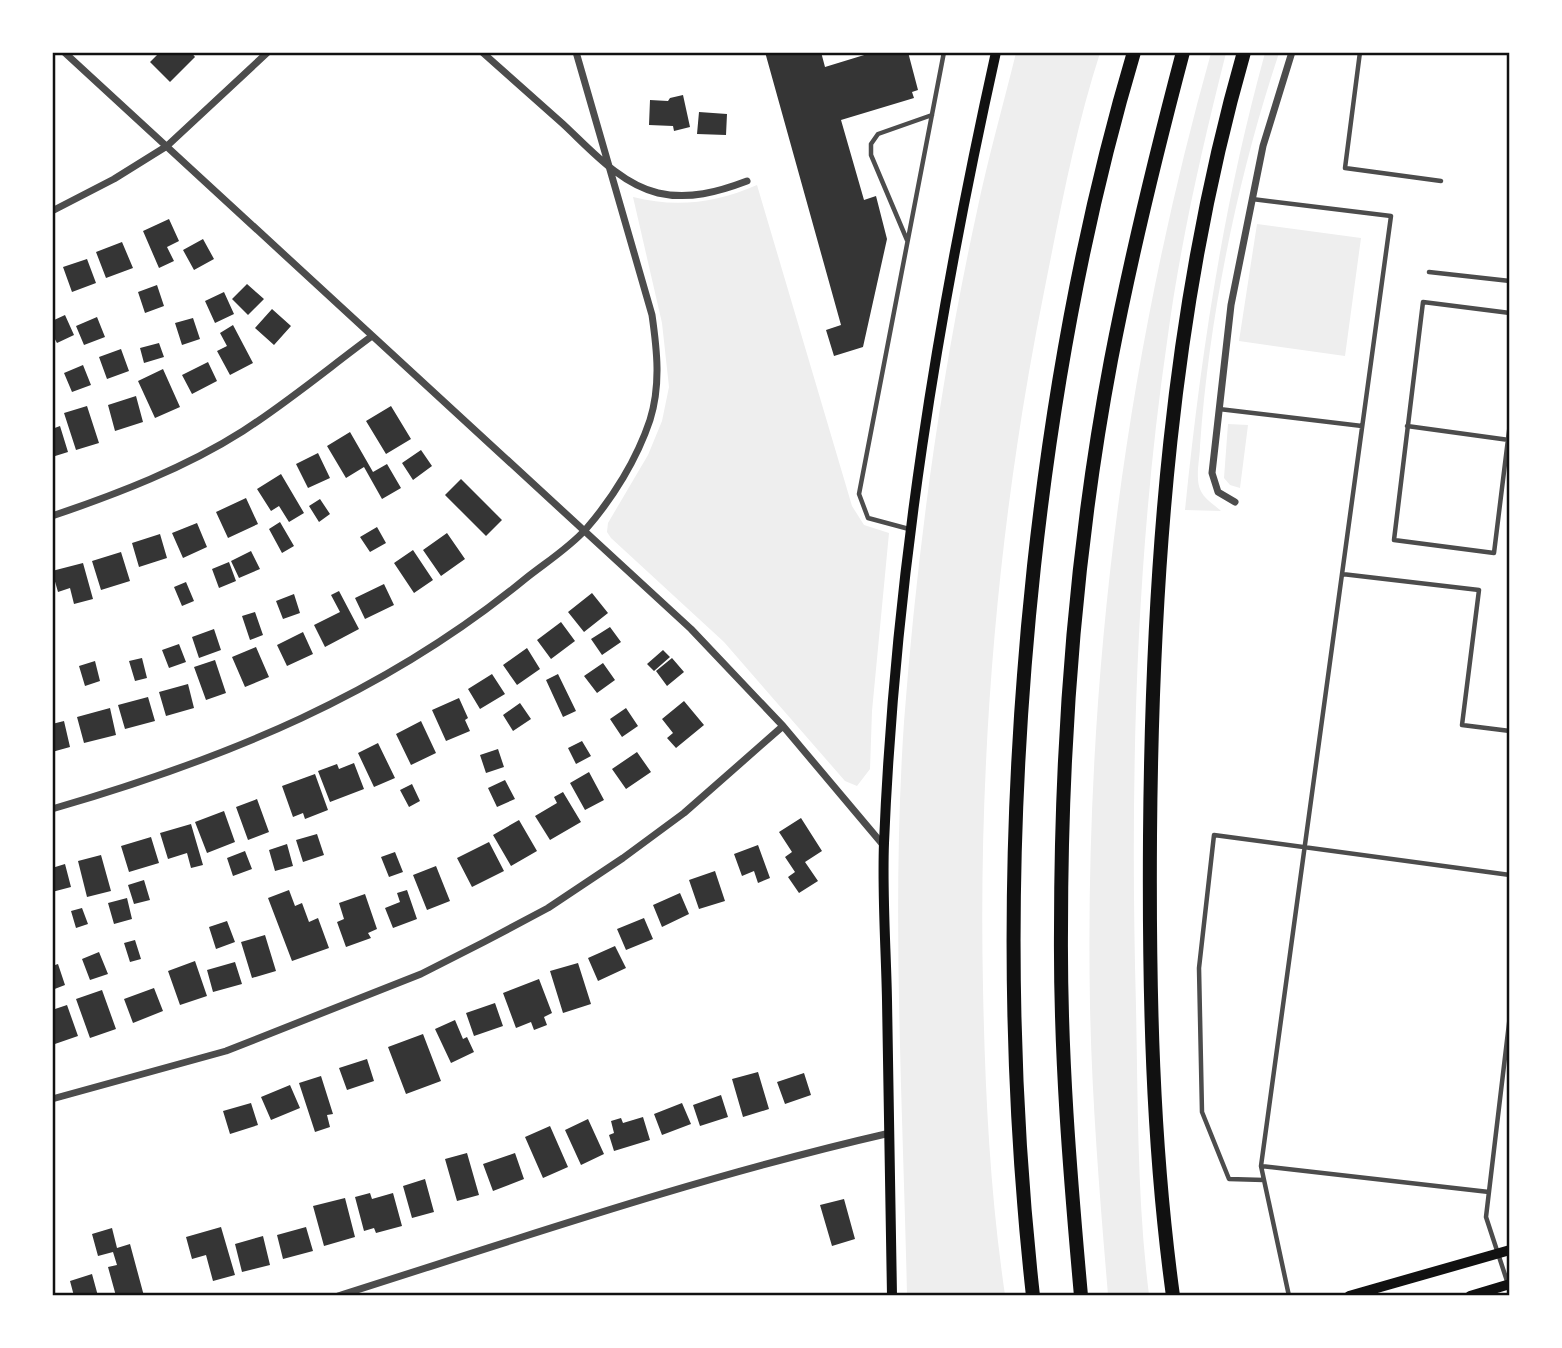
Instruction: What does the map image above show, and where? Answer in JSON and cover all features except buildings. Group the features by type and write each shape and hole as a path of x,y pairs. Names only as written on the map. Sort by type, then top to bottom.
{"highway":[{"path":"1033,1296 1017,1105 1013,889 1025,648 1049,439 1066,339 1106,154 1134,52"},
{"path":"1081,1296 1063,1059 1061,930 1063,830 1072,669 1091,496 1111,362 1155,156 1182,52"},
{"path":"1172,1294 1156,1125 1150,960 1150,801 1158,603 1165,497 1178,375 1196,261 1244,52"}],"main road":[{"path":"892,1296 884,846 894,682 910,529 925,421 953,254 996,52"},
{"path":"1349,1296 1510,1250"},
{"path":"1470,1296 1509,1284"}],"street":[{"path":"64,52 701,639 783,726 884,846"},
{"path":"52,211 114,180 167,146 268,52"},
{"path":"482,52 609,165 635,184 677,196 702,195 747,181"},
{"path":"52,808 151,779 268,735 348,696 397,668 475,618 585,530 624,476 650,418 658,377 652,315 576,52"},
{"path":"1235,502 1224,498 1214,483 1212,473 1231,305 1263,146 1292,52"},
{"path":"52,516 138,483 190,460 233,436 372,335"},
{"path":"52,1099 226,1051 396,984 484,942 548,908 623,858 684,813 783,726"},
{"path":"338,1296 703,1181 794,1155 890,1133"}],"lane":[{"path":"910,529 868,519 859,494 944,52"},
{"path":"1360,52 1345,168 1441,181"},
{"path":"908,242 871,155 871,144 878,134 932,115"},
{"path":"1251,199 1391,216 1261,1166 1289,1296"},
{"path":"1429,272 1510,281"},
{"path":"1510,313 1423,302 1394,540 1494,552 1510,423"},
{"path":"1219,409 1362,426"},
{"path":"1407,426 1508,440"},
{"path":"1342,574 1479,590 1462,725 1510,731"},
{"path":"1264,1180 1229,1179 1202,1112 1199,968 1214,835 1510,875"},
{"path":"1509,1284 1486,1217 1510,1015"},
{"path":"1261,1166 1489,1192"}],"shaded area":[{"path":"1016,53 1100,53 1069,171 1028,378 1014,464 994,638 984,813 983,988 989,1142 1005,1295 907,1295 898,865 909,658 923,530 952,338 981,191"},
{"path":"1211,53 1226,53 1192,196 1167,342 1148,507 1137,674 1134,924 1140,1187 1149,1295 1108,1295 1094,1115 1090,1006 1094,765 1103,645 1133,406 1155,287"},
{"path":"1265,53 1279,53 1251,148 1227,247 1204,397 1198,482 1204,496 1221,511 1185,510 1198,394 1215,280 1237,167"},
{"path":"757,185 852,506 864,525 889,533 872,711 870,769 857,786 845,781 724,642 607,532 608,523 648,455 662,421 669,387 662,323 633,197 665,202 696,202 726,196"},
{"path":"1257,224 1361,238 1345,356 1239,341"},
{"path":"1228,424 1248,425 1240,488 1230,485 1224,478"}]}
